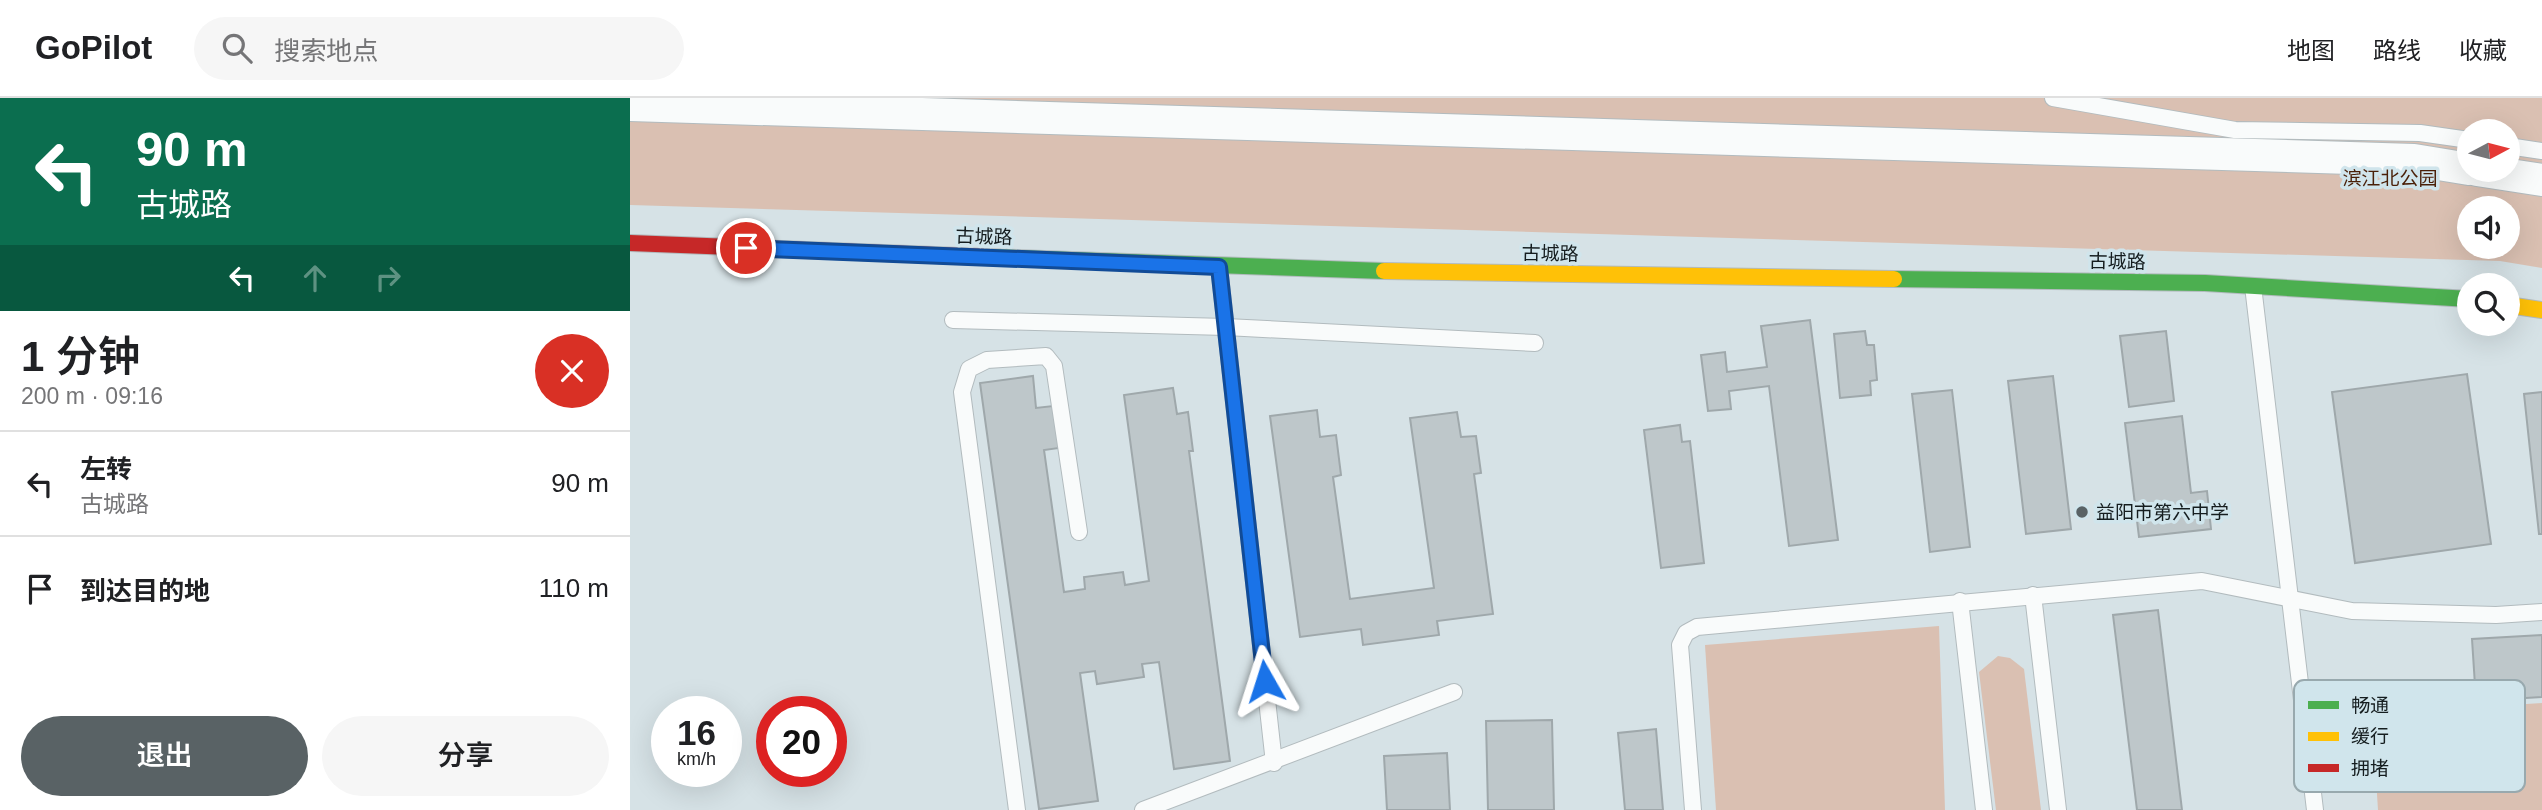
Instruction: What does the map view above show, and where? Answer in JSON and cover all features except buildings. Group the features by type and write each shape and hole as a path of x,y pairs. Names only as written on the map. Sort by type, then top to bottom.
{"street":[{"path":"630,105 2400,160 2457,167"},
{"path":"2520,177 2542,180"},
{"name":"古城路","path":"630,243 1219,267 2253,286 2457,298"},
{"path":"2520,307 2542,310"}],"lane":[{"path":"2053,98 2235,130 2420,132 2457,138"},
{"path":"2520,148 2542,151"},
{"path":"1219,267 1275,763"},
{"path":"2253,286 2300,680"},
{"path":"953,320 1226,327 1535,344"},
{"path":"1017,810 962,393 969,369 987,359 1046,356 1055,366 1079,532"},
{"path":"1693,810 1680,645 1686,633 1697,627 1959,601 2203,581 2352,611 2496,615 2542,612"},
{"path":"2033,595 2058,810"},
{"path":"1959,601 1984,810"},
{"path":"1143,810 1275,763 1454,692"},
{"path":"2313,792 2315,810"}],"green space":[{"name":"滨江北公园","path":"630,98 2542,98 2542,268 2500,261 630,205"},
{"path":"1939,626 1945,810 1716,810 1705,645"},
{"path":"1998,656 2010,658 2024,669 2041,810 1996,810 1979,672"},
{"path":"2542,703 2542,810 2378,810 2377,792 2525,792 2525,704"}],"traffic: fast":[{"path":"986,257 1384,271"},
{"path":"1894,279 2205,283 2457,298"}],"traffic: slow":[{"path":"1384,271 1894,279"},
{"path":"2520,307 2542,310"}],"traffic: jam":[{"path":"630,243 986,257"}],"place":[{"name":"益阳市第六中学","path":"2082,512"}],"route":[{"path":"746,248 1219,267 1265,681"}]}
